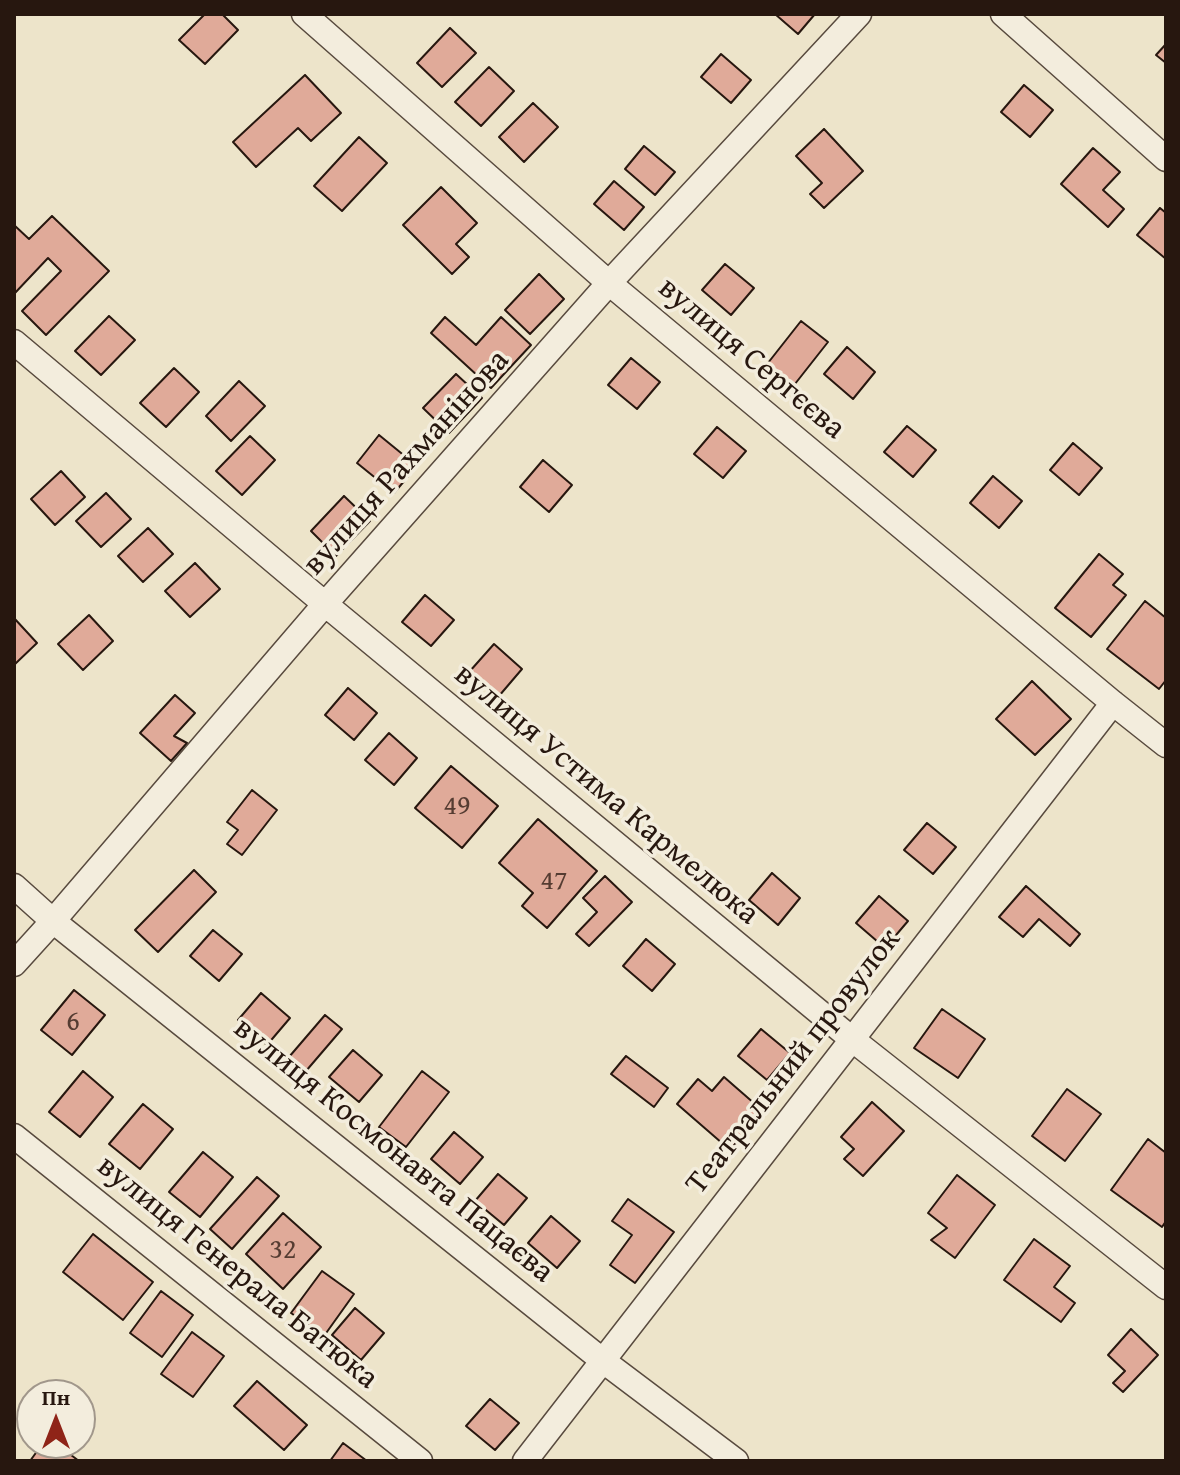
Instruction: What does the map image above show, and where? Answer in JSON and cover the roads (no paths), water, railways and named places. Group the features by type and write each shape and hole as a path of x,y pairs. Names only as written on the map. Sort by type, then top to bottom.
{"street":[{"name":"вулиця Сергєєва","path":"304,14 609,283 1166,745"},
{"name":"вулиця Рахманінова","path":"14,964 325,604 609,283 859,14"},
{"path":"1003,14 1166,159"},
{"name":"вулиця Устима Кармелюка","path":"14,342 325,604 853,1040 1166,1287"},
{"name":"Театральний провулок","path":"525,1461 1113,703"},
{"name":"вулиця Космонавта Пацаєва","path":"14,886 53,921 602,1360 736,1461"},
{"name":"вулиця Генерала Батюка","path":"14,1136 420,1461"}]}
